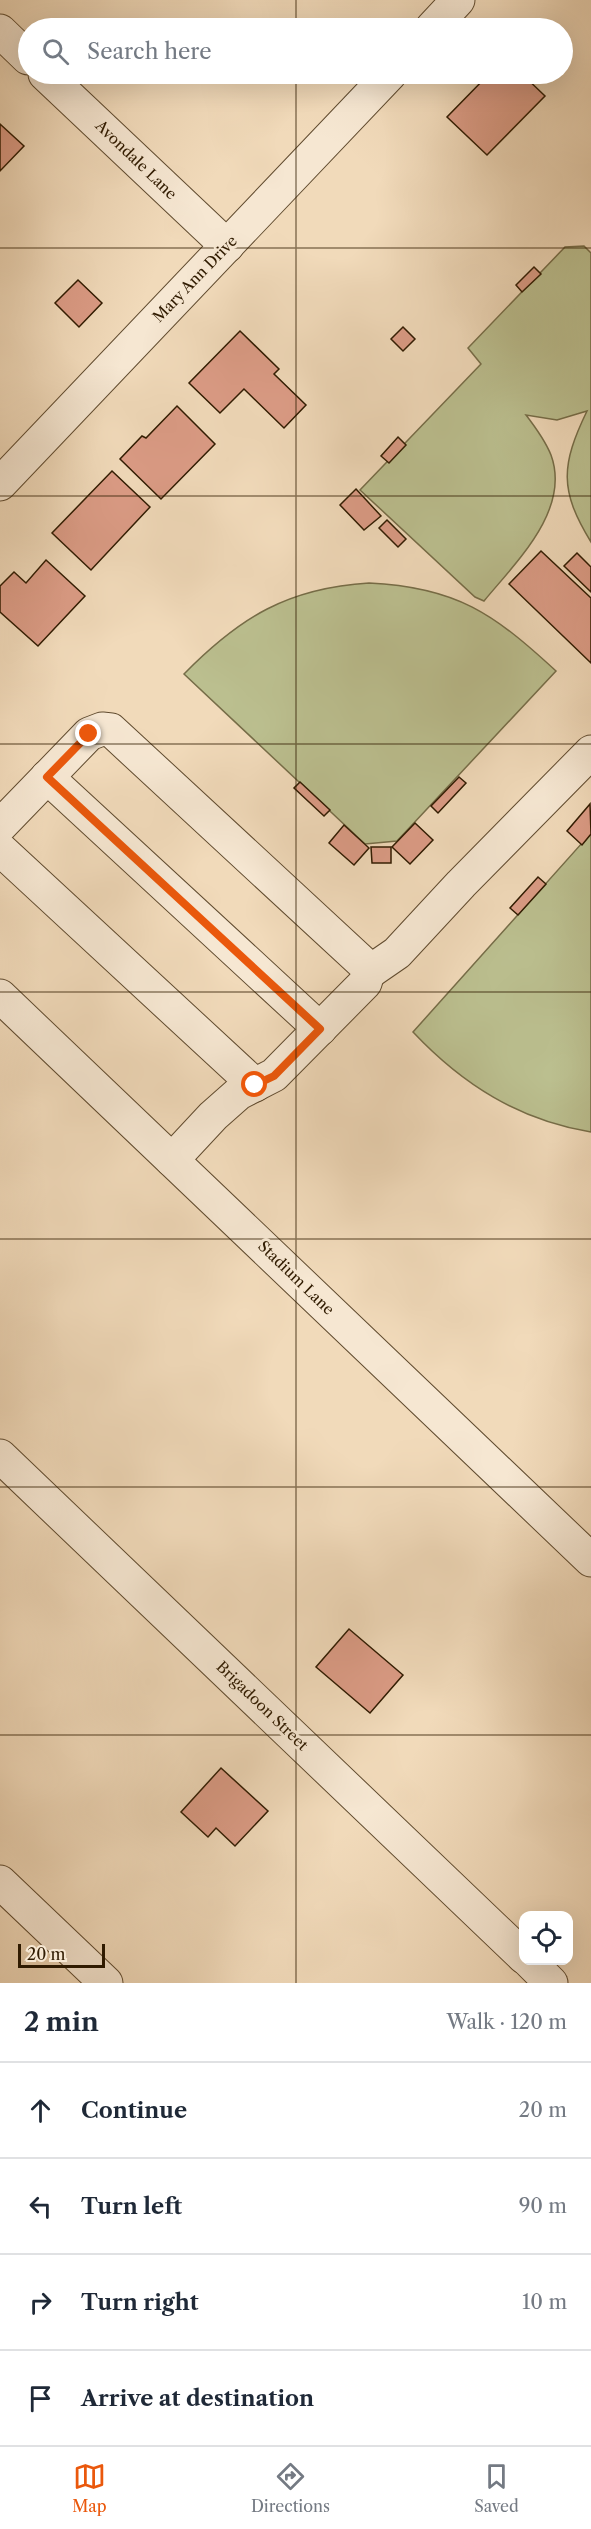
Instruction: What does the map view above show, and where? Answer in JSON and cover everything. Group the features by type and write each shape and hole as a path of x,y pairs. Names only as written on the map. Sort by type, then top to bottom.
{"street":[{"path":"441,18 458,0"},
{"path":"0,31 18,48"},
{"name":"Avondale Lane","path":"56,84 227,246"},
{"name":"Mary Ann Drive","path":"0,483 381,84"},
{"path":"0,825 89,734 102,729 111,730 365,965 368,973 365,984 265,1080 239,1093 213,1116 172,1160"},
{"path":"368,973 397,953 460,884 591,752"},
{"path":"47,777 320,1029"},
{"path":"0,849 265,1080"},
{"name":"Stadium Lane","path":"0,996 591,1560"},
{"name":"Brigadoon Street","path":"0,1456 519,1952"},
{"path":"0,1882 86,1976"},
{"path":"533,1965 551,1983"}],"green space":[{"path":"584,246 591,253 591,542 573,507 567,477 572,447 587,411 557,420 526,415 551,455 555,475 553,496 547,515 537,534 484,601 475,597 360,490 481,364 468,348 565,247"},
{"path":"369,583 427,590 472,607 513,634 556,671 397,841 365,844 184,674 225,636 267,609 314,591"},
{"path":"591,833 591,1132 540,1119 494,1097 472,1084 452,1068 413,1032"}],"building":[{"path":"479,84 532,84 545,96 487,155 447,117"},
{"path":"0,124 24,146 0,171"},
{"path":"534,267 541,274 522,292 516,285"},
{"path":"78,280 102,303 79,327 55,303"},
{"path":"403,327 415,339 403,351 391,339"},
{"path":"240,331 279,369 274,374 306,405 284,428 244,389 220,413 189,383"},
{"path":"177,406 215,444 161,499 120,459 142,436 146,438"},
{"path":"398,437 406,445 389,463 381,456"},
{"path":"112,471 150,507 91,570 52,533"},
{"path":"356,489 381,516 364,530 340,505"},
{"path":"387,520 406,539 398,547 379,528"},
{"path":"541,551 591,598 591,663 509,584"},
{"path":"577,553 591,567 591,592 564,566"},
{"path":"46,560 85,596 38,646 0,612 0,586 14,572 26,583"},
{"path":"459,777 466,783 438,813 431,806"},
{"path":"300,782 330,810 324,816 294,788"},
{"path":"590,804 591,834 582,845 567,831"},
{"path":"415,823 433,840 410,864 392,847"},
{"path":"344,825 369,848 354,865 329,843"},
{"path":"371,847 391,847 391,863 372,863"},
{"path":"538,877 546,884 518,915 510,908"},
{"path":"349,1629 403,1675 370,1713 316,1667"},
{"path":"221,1768 268,1811 235,1846 216,1828 208,1837 181,1812"}],"route":[{"path":"89,734 47,777 320,1029 274,1076 255,1085"}]}
